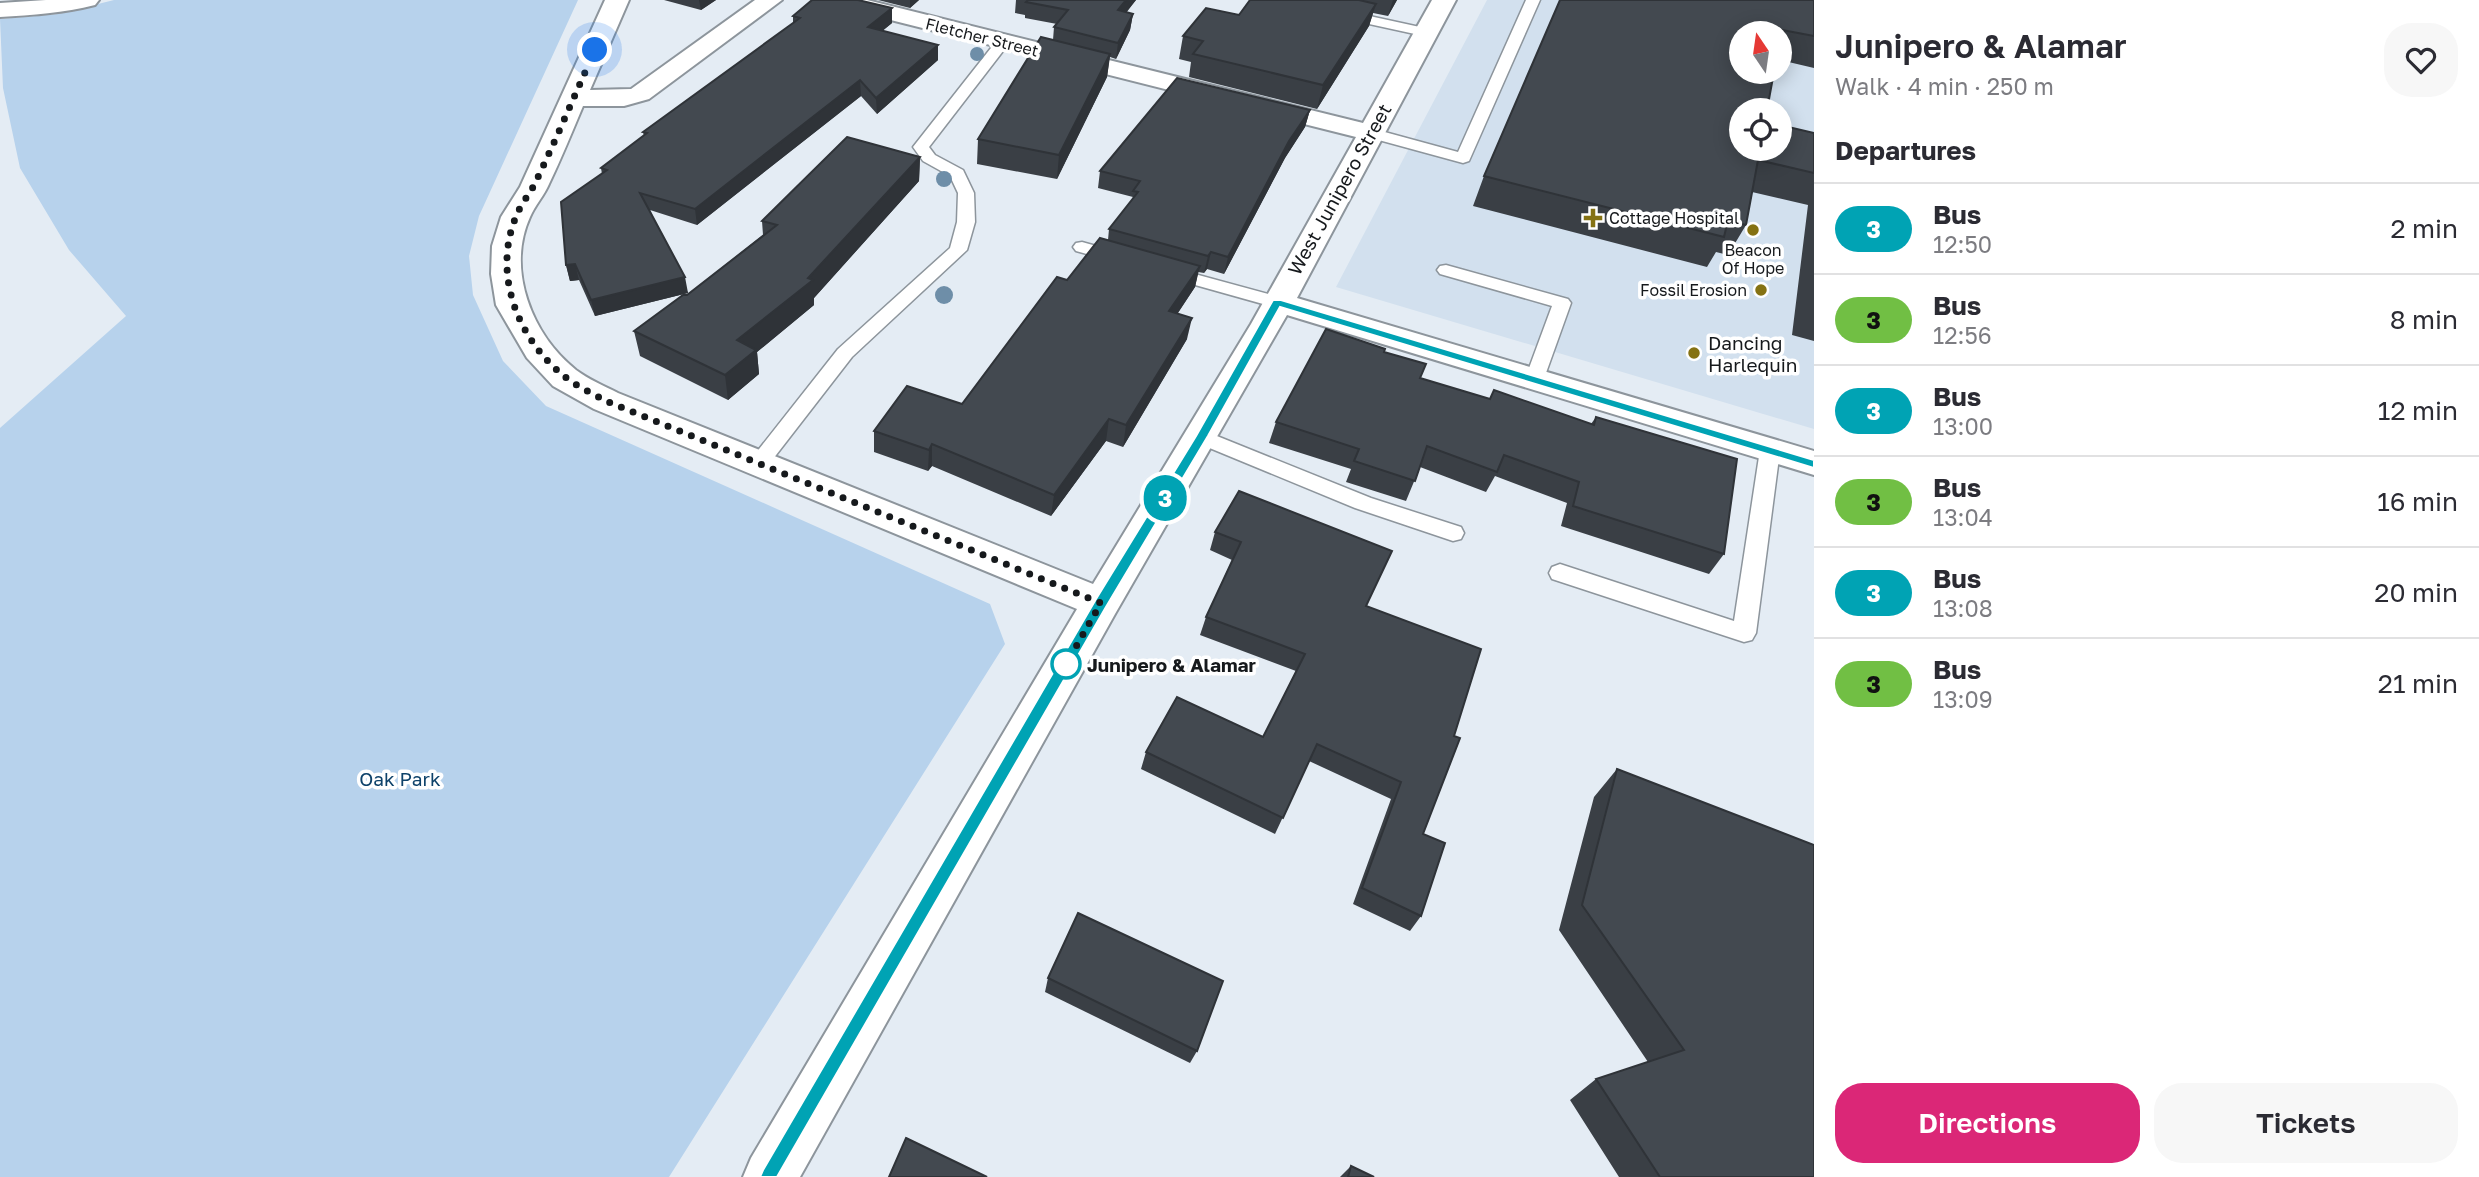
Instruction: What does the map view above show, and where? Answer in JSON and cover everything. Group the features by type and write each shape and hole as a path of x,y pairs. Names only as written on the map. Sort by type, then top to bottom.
{"street":[{"path":"0,10 35,9 87,0"},
{"path":"617,0 534,187 515,217 507,246 506,274 512,305 538,351 565,377 606,401 1101,603"},
{"path":"574,98 624,98 640,94 769,0"},
{"name":"Fletcher Street","path":"839,0 1370,133"},
{"name":"West Junipero Street","path":"770,1177 1101,603 1202,436 1444,0"},
{"path":"1277,302 1814,463"}],"lane":[{"path":"1370,133 1464,158 1533,0"},
{"path":"1332,12 1424,32"},
{"path":"758,463 845,353 958,250 967,222 966,192 957,173 929,158 920,147 1003,42"},
{"path":"1082,247 1277,302"},
{"path":"1446,270 1562,303 1535,379"},
{"path":"1202,436 1363,503 1452,533"},
{"path":"1560,573 1744,633 1770,450"}],"shaded area":[{"name":"Cottage Hospital","path":"1487,0 1814,0 1814,429 1336,287"}],"green space":[{"name":"Oak Park","path":"114,0 578,0 479,216 469,256 473,295 503,361 546,406 990,604 1005,644 669,1177 0,1177 0,428 126,316 69,250 20,168 3,88 0,19 58,14"}],"building":[{"path":"812,0 858,0 892,8 868,27 938,45 876,98 860,80 695,209 640,193 685,277 591,300 575,264 566,265 561,202 607,170 601,168 647,133 643,132 800,18 793,16"},
{"path":"1126,0 1118,10 1133,14 1118,43 1054,27 1068,10 1026,2"},
{"path":"1250,0 1359,0 1376,4 1323,85 1193,54 1203,41 1183,36 1206,8 1239,15"},
{"path":"1560,0 1814,0 1814,36 1792,32 1792,21 1729,21 1729,84 1772,84 1769,98 1729,98 1729,161 1758,161 1746,225 1728,220 1724,237 1484,176"},
{"path":"1041,37 1110,54 1059,155 978,139"},
{"path":"1177,78 1310,110 1289,141 1228,257 1211,252 1208,256 1109,229 1138,192 1133,191 1140,181 1100,171"},
{"path":"1792,128 1814,133 1814,173 1762,161 1792,161"},
{"path":"847,137 920,157 808,278 813,280 737,340 756,350 725,375 634,331 683,295 687,295 777,225 762,221"},
{"path":"1100,238 1200,266 1169,311 1192,318 1126,425 1109,419 1054,495 932,444 929,450 874,431 907,386 962,404 1057,277 1067,280"},
{"path":"1326,329 1385,349 1384,352 1426,364 1420,378 1490,399 1494,390 1594,425 1596,417 1737,459 1724,554 1573,506 1579,482 1504,455 1497,472 1427,446 1415,481 1354,461 1359,449 1276,422"},
{"path":"1239,491 1392,551 1366,606 1481,649 1454,736 1460,738 1423,834 1445,843 1421,916 1362,888 1401,782 1317,744 1283,818 1146,752 1177,697 1263,737 1305,654 1206,617 1241,542 1215,532"},
{"path":"1617,769 1814,845 1814,1177 1660,1177 1596,1079 1684,1050 1582,905"},
{"path":"1078,913 1223,981 1197,1051 1048,978"},
{"path":"906,1138 987,1177 889,1177"},
{"path":"1351,1166 1374,1177 1348,1177"}],"bus line":[{"name":"3","path":"770,1177 1101,603 1267,324 1277,302 1814,463"}],"place":[{"name":"Cottage Hospital","path":"1593,218"},
{"name":"Beacon Of Hope","path":"1753,230"},
{"name":"Fossil Erosion","path":"1761,290"},
{"name":"Dancing Harlequin","path":"1694,353"},
{"name":"Junipero & Alamar","path":"1066,664"}],"route":[{"path":"595,50 534,187 515,217 507,246 506,274 512,305 538,351 565,377 606,401 1101,603 1066,664"}]}
